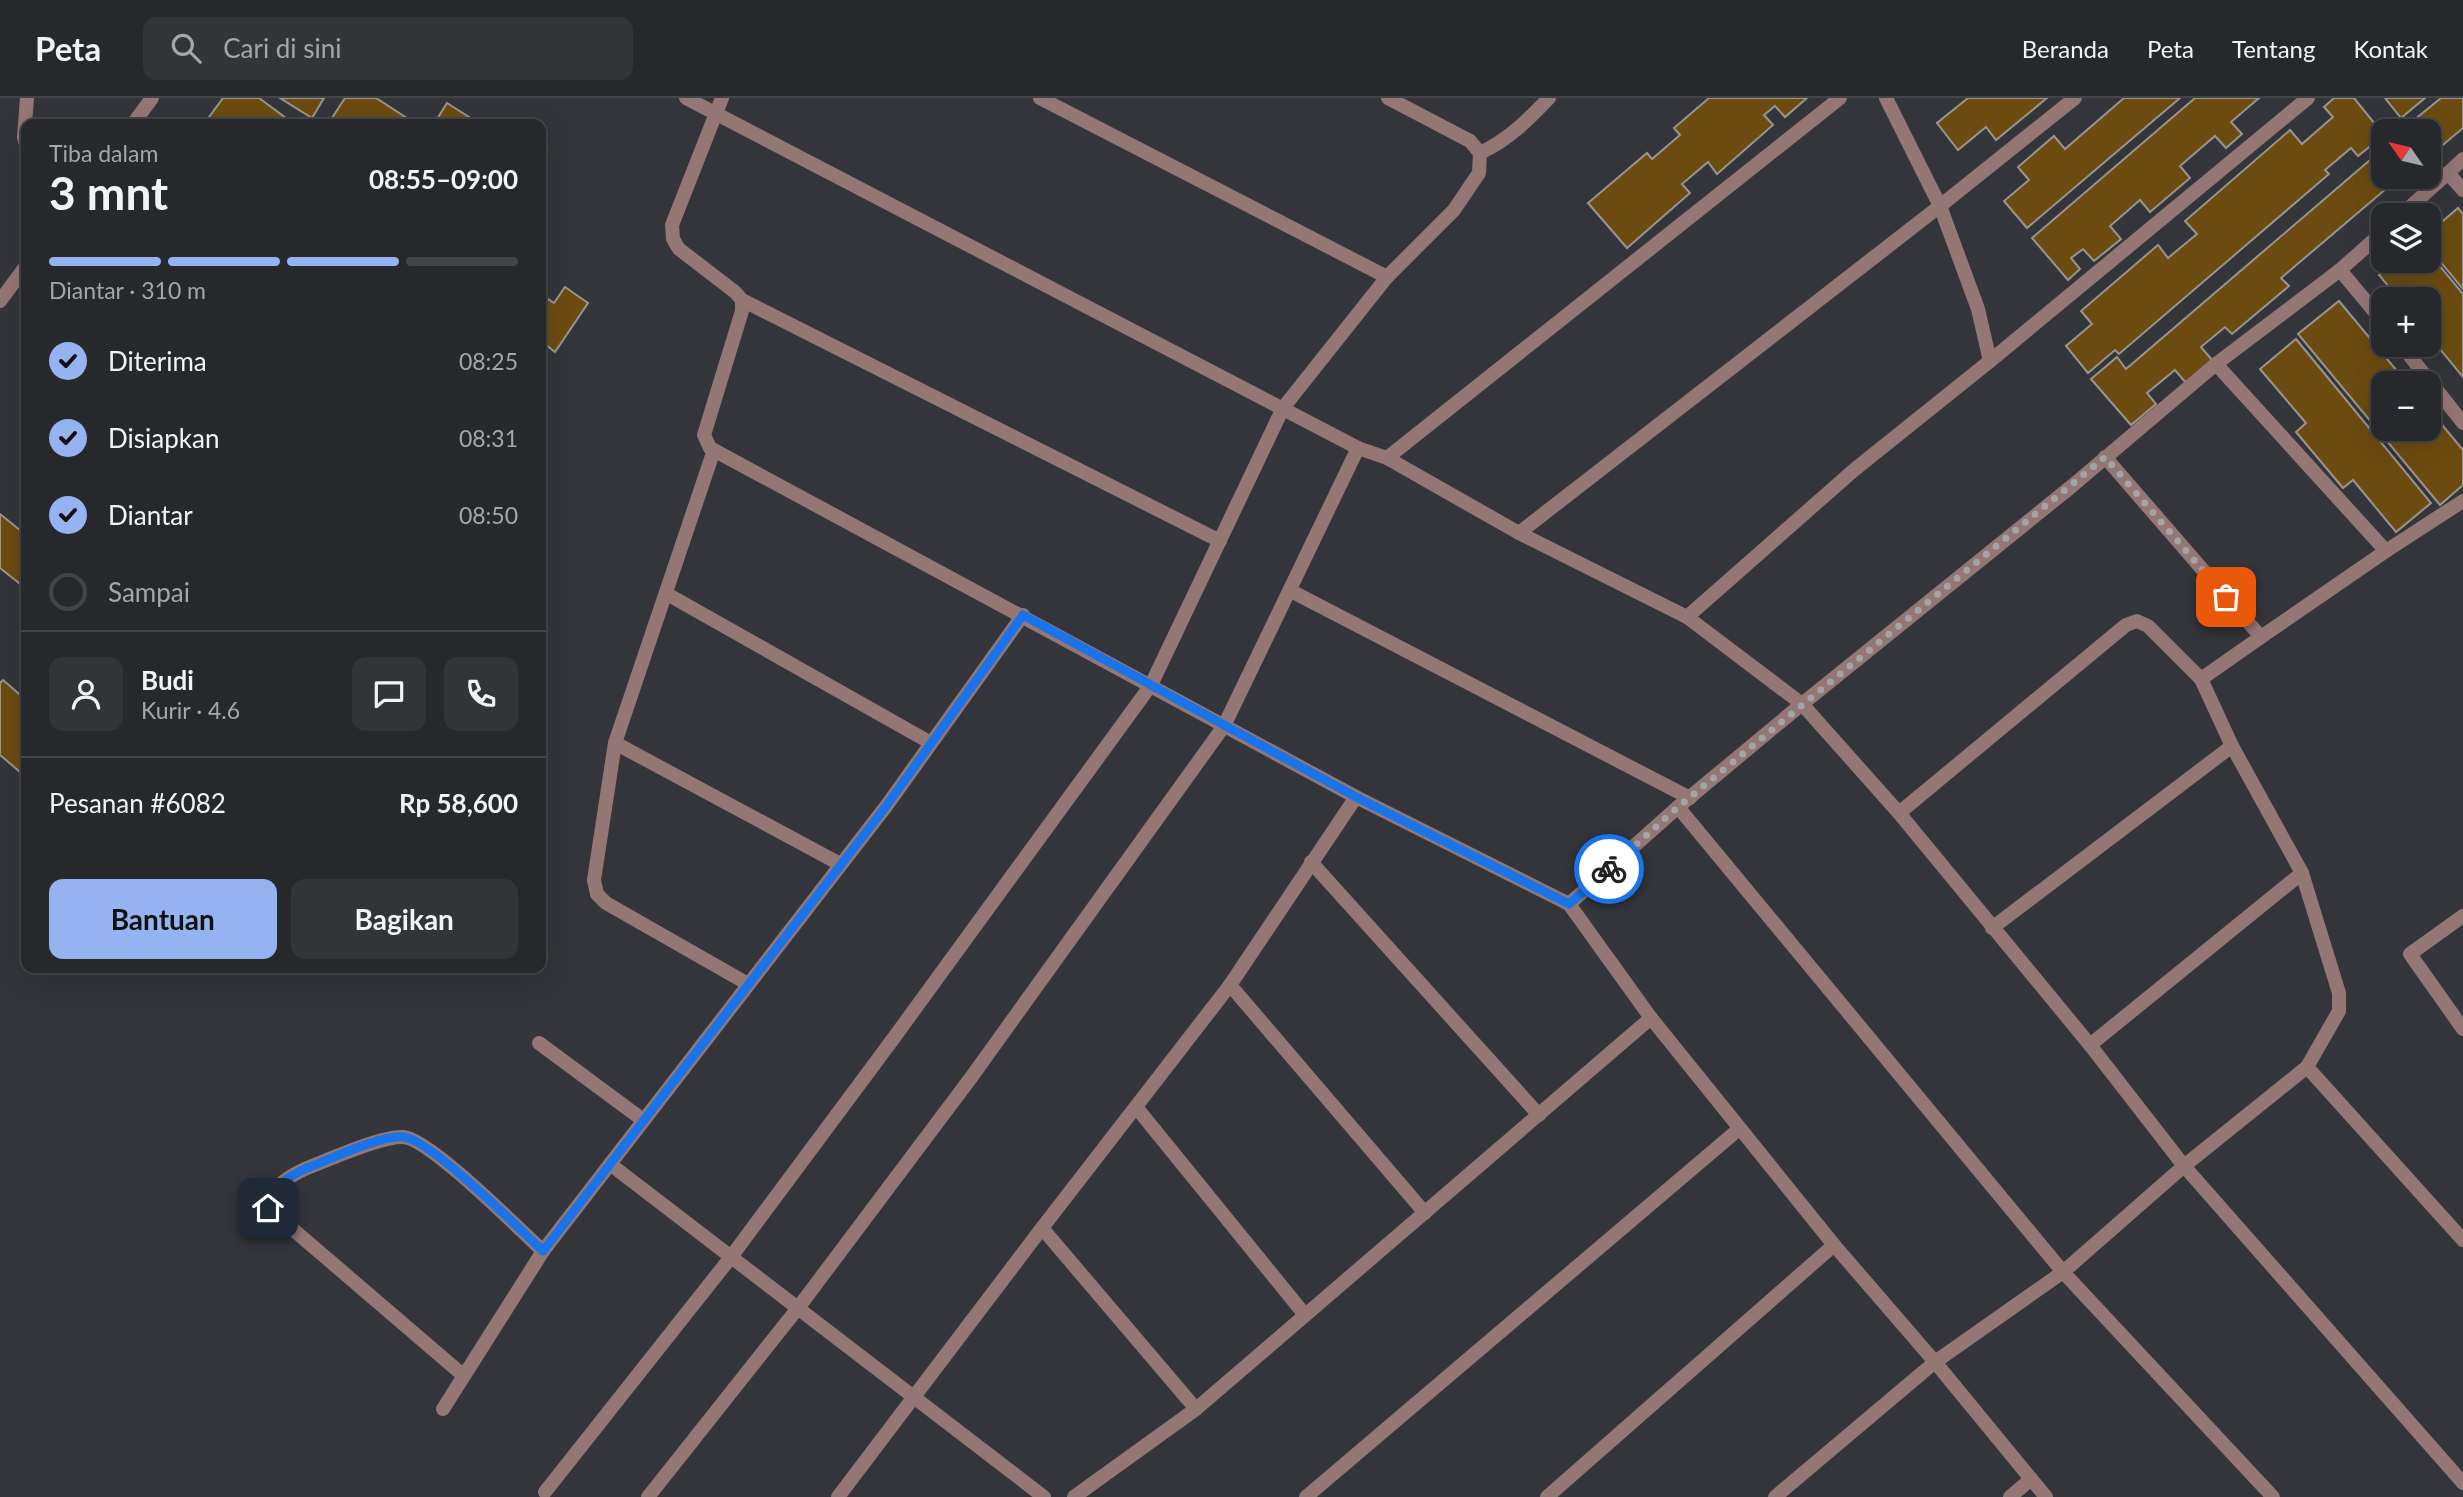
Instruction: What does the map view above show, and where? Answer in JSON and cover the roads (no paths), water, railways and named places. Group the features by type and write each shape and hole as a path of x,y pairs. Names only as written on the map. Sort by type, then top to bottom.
{"street":[{"path":"25,119 27,98"},
{"path":"137,119 152,98"},
{"path":"686,98 1353,445 1387,458 1518,533 1687,617 1802,704 1899,813 2090,1045 2184,1166 2463,1483"},
{"path":"722,98 673,225 673,239 679,248 742,300 1220,541"},
{"path":"1040,98 1387,278"},
{"path":"545,1492 735,1260 893,1039 1155,687 1220,541 1288,411 1387,278 1454,210 1479,173 1480,153 1470,141 1388,98"},
{"path":"1480,153 1498,145 1511,135 1549,98"},
{"path":"1387,458 1840,98"},
{"path":"1886,98 1940,206 1978,309 1990,361"},
{"path":"1518,533 2075,98"},
{"path":"1687,617 1854,470 2308,98"},
{"path":"2414,203 2463,159"},
{"path":"2448,173 2463,190"},
{"path":"1569,904 1684,802 1802,704 2216,364 2340,270 2371,243"},
{"path":"2340,270 2371,307"},
{"path":"0,301 21,273"},
{"path":"742,300 742,312 704,435 706,443 714,450 1356,797 1569,904 1651,1018 1740,1129 2046,1497"},
{"path":"2411,357 2463,423"},
{"path":"2216,364 2386,551"},
{"path":"648,1497 970,1079 1220,724 1291,591 1353,445"},
{"path":"714,450 615,743 594,880 597,894 606,903 748,984"},
{"path":"2105,457 2261,637"},
{"path":"2201,680 2386,551 2463,501"},
{"path":"1291,591 1684,802 2063,1272 2273,1497"},
{"path":"667,594 931,743"},
{"path":"443,1409 543,1251 841,864 1023,615"},
{"path":"1775,1497 1935,1362 2063,1272 2184,1166 2307,1067 2336,1018 2340,1006 2339,993 2302,873 2232,747 2201,680 2148,626 2137,621 2126,625 1899,813"},
{"path":"615,743 841,864"},
{"path":"1992,928 2232,747"},
{"path":"838,1497 1042,1227 1230,985 1356,797"},
{"path":"1311,862 1539,1115"},
{"path":"2090,1045 2302,873"},
{"path":"2463,916 2410,954 2463,1029"},
{"path":"1230,985 1425,1213"},
{"path":"1074,1497 1196,1409 1651,1018"},
{"path":"540,1044 643,1120"},
{"path":"2307,1067 2463,1240"},
{"path":"1136,1107 1305,1315"},
{"path":"1306,1497 1740,1129"},
{"path":"464,1376 268,1208 272,1196 285,1180 295,1173 342,1153 395,1137 405,1137 421,1142 442,1158 543,1251"},
{"path":"610,1164 1044,1497"},
{"path":"1042,1227 1196,1409"},
{"path":"1547,1497 1834,1245"},
{"path":"2010,1497 2031,1479"}]}
